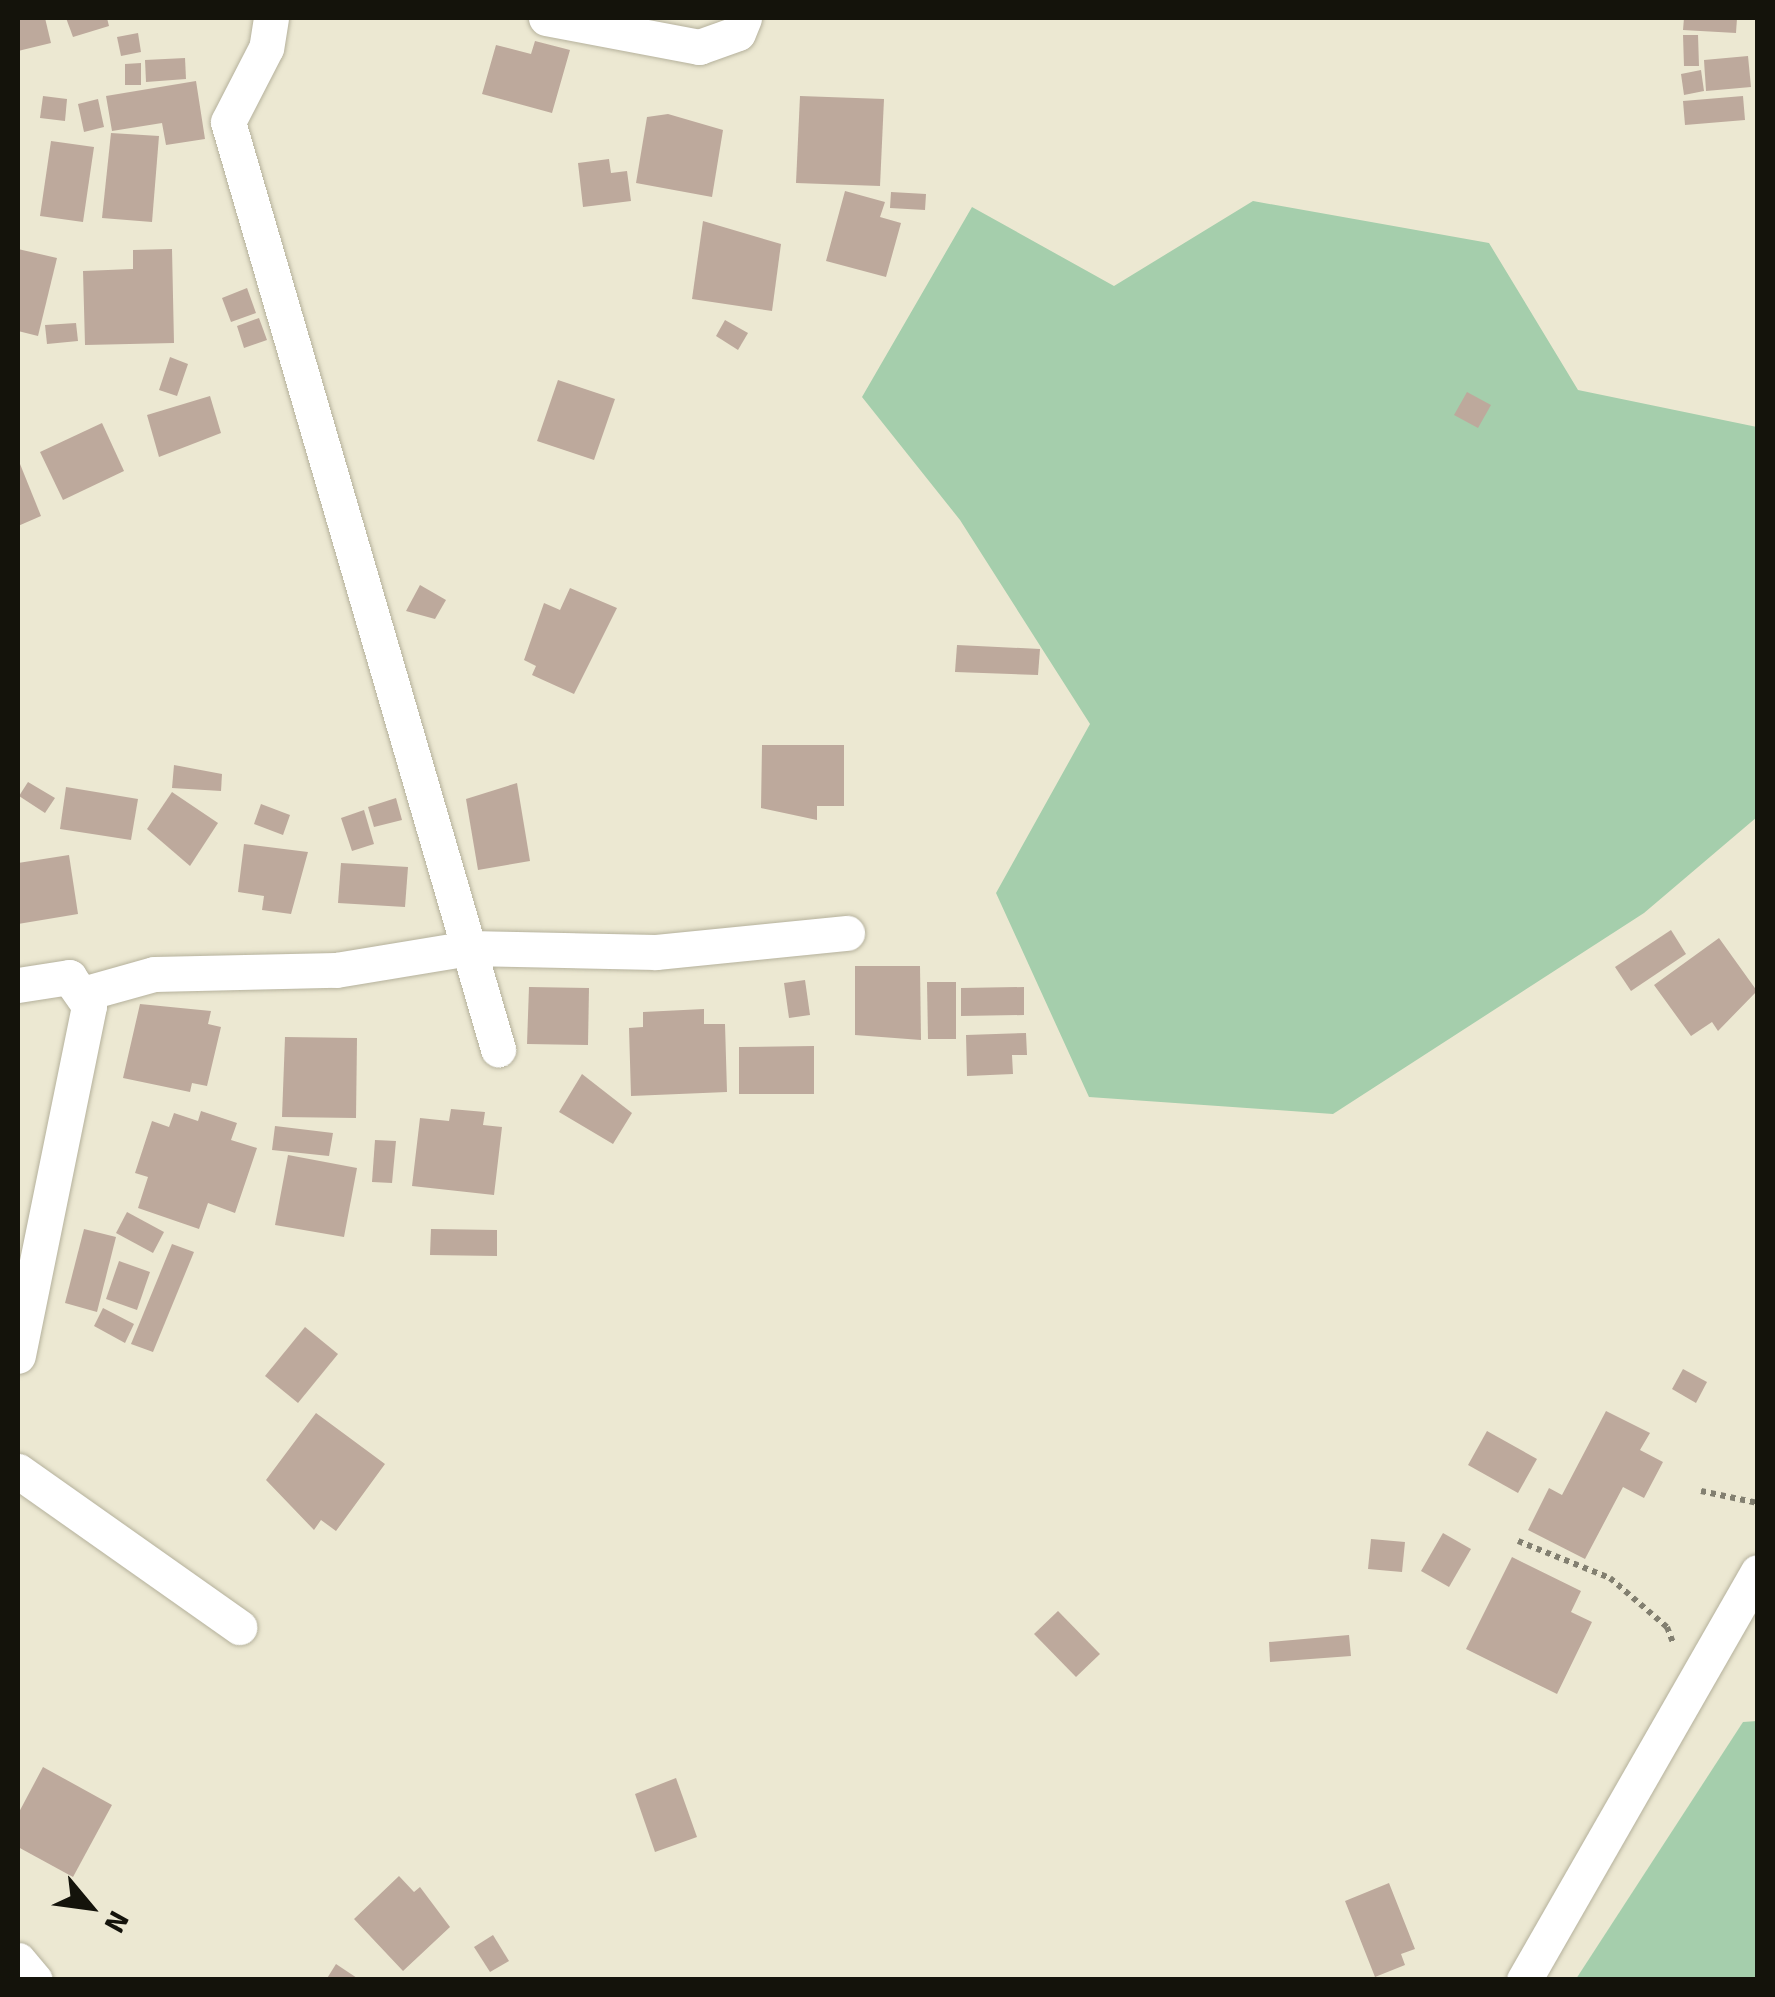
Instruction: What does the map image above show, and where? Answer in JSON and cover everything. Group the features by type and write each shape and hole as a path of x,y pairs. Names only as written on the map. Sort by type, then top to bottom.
{"street":[{"path":"271,18 266,48 228,122 498,1049"},
{"path":"546,18 698,47 738,33 744,18"},
{"path":"86,993 154,974 336,970 469,948 656,952 847,933"},
{"path":"18,985 68,977 86,993 88,1031 18,1356"},
{"path":"18,1471 239,1627"},
{"path":"1524,1980 1758,1572"},
{"path":"18,1960 35,1980"}],"path":[{"path":"1701,1492 1758,1502"},
{"path":"1518,1541 1610,1578 1667,1627 1675,1648 1706,1660"}],"green space":[{"path":"1253,201 1489,243 1578,390 1757,427 1757,817 1644,913 1333,1114 1089,1097 996,893 1090,724 960,520 862,397 972,207 1114,286"},
{"path":"1757,1721 1757,1979 1576,1979 1743,1722"}],"building":[{"path":"18,18 45,18 51,43 18,51"},
{"path":"66,18 107,18 109,26 73,37"},
{"path":"1684,18 1737,18 1736,33 1683,30"},
{"path":"138,33 141,52 121,56 117,37"},
{"path":"1683,35 1698,35 1699,66 1684,66"},
{"path":"535,41 570,50 552,113 482,94 496,45 531,54"},
{"path":"1748,56 1751,87 1706,91 1704,60"},
{"path":"185,58 186,79 146,82 145,60"},
{"path":"141,63 141,85 125,85 125,64"},
{"path":"1701,70 1704,91 1684,95 1681,74"},
{"path":"196,81 205,139 166,145 162,123 112,131 106,96"},
{"path":"43,96 67,99 65,121 40,118"},
{"path":"800,96 884,99 880,186 796,183"},
{"path":"1743,96 1745,120 1685,125 1683,101"},
{"path":"98,99 104,127 84,132 78,104"},
{"path":"668,114 723,130 712,197 636,183 647,117"},
{"path":"111,133 159,136 152,222 102,218"},
{"path":"51,141 94,147 83,222 40,216"},
{"path":"609,159 611,173 627,171 631,201 583,207 578,163"},
{"path":"845,191 885,202 880,217 901,223 886,277 826,261"},
{"path":"891,192 926,194 925,210 890,208"},
{"path":"703,221 781,244 772,311 692,299"},
{"path":"18,249 57,258 38,336 18,331"},
{"path":"172,249 174,343 85,345 83,271 133,269 133,250"},
{"path":"247,288 256,313 231,322 222,298"},
{"path":"259,318 267,340 244,348 237,326"},
{"path":"725,320 748,333 738,350 716,336"},
{"path":"76,323 78,341 47,344 45,325"},
{"path":"170,357 188,364 177,396 159,390"},
{"path":"558,380 615,399 594,460 537,441"},
{"path":"1467,392 1491,405 1478,428 1454,415"},
{"path":"210,396 221,433 159,457 147,415"},
{"path":"102,423 124,471 63,500 40,452"},
{"path":"18,459 41,516 18,526"},
{"path":"420,585 446,600 435,619 406,611"},
{"path":"570,588 617,608 574,694 532,675 536,666 524,660 544,603 560,610"},
{"path":"957,645 1040,649 1038,675 955,672"},
{"path":"762,745 844,745 844,806 817,806 817,820 761,808"},
{"path":"174,765 222,774 221,791 172,788"},
{"path":"28,782 55,798 45,813 19,796"},
{"path":"517,783 530,861 478,870 466,799"},
{"path":"66,787 138,799 131,840 60,829"},
{"path":"172,792 218,823 190,866 147,829"},
{"path":"396,798 402,820 374,827 368,807"},
{"path":"261,804 290,815 283,835 254,824"},
{"path":"364,810 374,844 352,851 341,818"},
{"path":"244,844 308,852 291,914 262,910 264,896 238,892"},
{"path":"69,855 78,914 18,924 18,863"},
{"path":"341,863 408,867 405,907 338,903"},
{"path":"1671,930 1686,954 1631,991 1615,967"},
{"path":"1719,938 1757,991 1718,1031 1712,1022 1691,1036 1654,985"},
{"path":"855,966 920,966 921,1040 855,1035"},
{"path":"805,980 810,1015 789,1018 784,983"},
{"path":"927,982 956,982 956,1039 928,1039"},
{"path":"529,987 589,988 588,1045 527,1044"},
{"path":"1024,987 1024,1015 961,1016 961,988"},
{"path":"140,1004 211,1011 208,1024 221,1027 207,1086 192,1083 190,1092 123,1078"},
{"path":"704,1009 704,1024 725,1024 727,1092 631,1096 629,1028 643,1027 643,1012"},
{"path":"1026,1033 1027,1055 1012,1055 1013,1074 967,1076 966,1035"},
{"path":"285,1037 357,1038 356,1118 282,1117"},
{"path":"814,1046 814,1094 739,1094 739,1047"},
{"path":"582,1074 632,1113 613,1144 559,1112"},
{"path":"451,1109 485,1112 483,1125 502,1127 494,1195 412,1186 420,1118 449,1121"},
{"path":"201,1111 237,1123 231,1140 257,1148 235,1213 208,1203 199,1229 138,1208 148,1177 135,1173 152,1121 169,1127 174,1113 198,1121"},
{"path":"275,1126 333,1133 329,1156 272,1150"},
{"path":"375,1140 396,1141 392,1183 372,1182"},
{"path":"288,1155 357,1168 344,1237 275,1225"},
{"path":"127,1212 164,1232 153,1253 116,1233"},
{"path":"84,1229 116,1237 97,1312 65,1303"},
{"path":"431,1229 497,1230 497,1256 430,1255"},
{"path":"172,1244 194,1252 153,1352 131,1344"},
{"path":"119,1261 150,1272 137,1310 106,1299"},
{"path":"103,1308 134,1324 125,1343 94,1326"},
{"path":"305,1327 338,1354 298,1403 265,1376"},
{"path":"1683,1369 1707,1382 1696,1403 1672,1389"},
{"path":"1606,1411 1650,1433 1640,1450 1663,1462 1644,1498 1623,1487 1585,1559 1528,1530 1549,1488 1562,1495"},
{"path":"316,1413 385,1464 336,1531 321,1520 314,1530 266,1480"},
{"path":"1487,1431 1537,1459 1518,1493 1468,1465"},
{"path":"1443,1533 1471,1549 1449,1587 1421,1571"},
{"path":"1371,1539 1405,1542 1402,1572 1368,1569"},
{"path":"1512,1557 1581,1591 1571,1612 1592,1622 1557,1694 1466,1649"},
{"path":"1058,1611 1100,1654 1076,1677 1034,1634"},
{"path":"1349,1635 1351,1656 1270,1662 1269,1642"},
{"path":"43,1767 112,1805 73,1877 18,1847 18,1814"},
{"path":"676,1778 697,1837 655,1852 635,1794"},
{"path":"399,1876 414,1892 420,1887 450,1927 403,1971 354,1919"},
{"path":"1389,1883 1415,1949 1401,1954 1405,1965 1375,1977 1345,1901"},
{"path":"493,1935 509,1961 490,1972 474,1947"},
{"path":"336,1964 360,1980 326,1980"}]}
